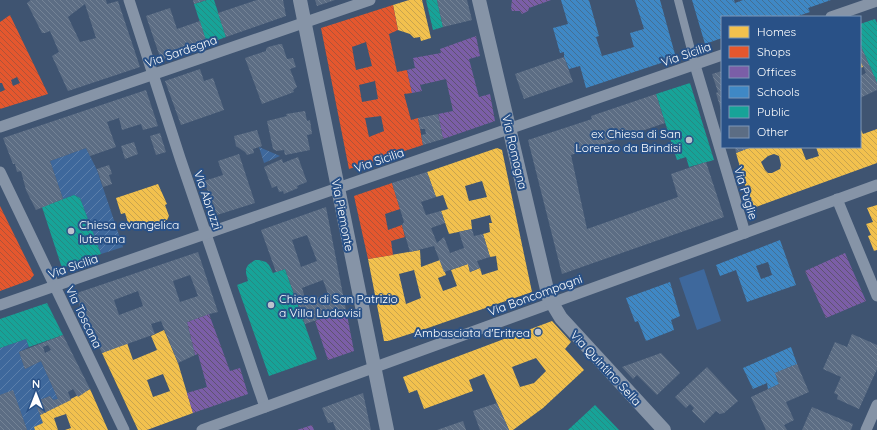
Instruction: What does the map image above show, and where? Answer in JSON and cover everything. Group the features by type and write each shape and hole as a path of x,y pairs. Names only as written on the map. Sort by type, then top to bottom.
{"street":[{"name":"Via Abruzzi","path":"129,0 205,234 265,407"},
{"name":"Via Piemonte","path":"300,0 387,430"},
{"name":"Via Sardegna","path":"0,127 370,0"},
{"name":"Via Romagna","path":"479,0 547,293 552,303"},
{"name":"Via Puglie","path":"678,0 695,65 744,233"},
{"path":"834,16 877,1"},
{"name":"Via Sicilia","path":"0,305 721,55"},
{"name":"Via Toscana","path":"0,172 124,430"},
{"name":"Via Boncompagni","path":"202,430 877,184"},
{"path":"837,199 877,296"},
{"name":"Via Quintino Sella","path":"552,303 561,318 664,430"},
{"path":"866,430 877,405"}],"shaded area":[{"path":"259,147 280,156 264,163"},
{"path":"86,148 97,170 123,247 101,254 80,198 74,195 63,199 50,161"},
{"path":"704,269 721,321 697,330 679,278"},
{"path":"26,339 29,347 19,352 25,369 41,361 58,399 53,400 50,396 35,402 46,430 27,430 13,391 0,395 0,348"}],"building: Homes":[{"path":"409,0 422,0 431,38 421,41 420,37 414,38 410,34 398,30 393,5"},
{"path":"877,129 877,163 756,207 750,203 736,153 748,148 801,148 806,160 819,156 816,148 861,148 861,130 863,134","holes":["774,154 779,156 781,165 780,169 772,173 768,173 761,162 768,156"]},
{"path":"497,148 502,150 532,292 425,329 384,341 368,259 420,250 421,267 440,260 446,275 438,278 443,291 457,286 451,270 468,264 470,272 480,268 482,275 498,270 496,256 490,257 483,234 490,232 489,223 492,223 490,215 471,220 472,229 449,234 441,211 448,209 443,195 436,197 427,172","holes":["482,181 487,197 469,201 465,186","414,270 421,298 406,304 399,274"]},
{"path":"158,184 167,204 165,205 169,216 167,220 137,228 136,224 129,226 125,213 121,214 116,198"},
{"path":"877,205 877,250 874,251 868,236 871,235 866,224 873,222 867,208"},
{"path":"552,321 571,342 565,349 584,370 543,408 513,430 509,430 484,374 469,380 473,391 424,409 417,390 409,393 403,377","holes":["536,358 546,371 534,383 520,387 512,367"]},
{"path":"164,330 178,363 193,413 147,430 138,430 102,353 127,343 133,360 157,350 151,336","holes":["163,374 170,391 153,397 147,380"]},
{"path":"90,389 108,430 65,430 71,428 66,414 54,418 58,430 35,430 34,427 43,423 40,415"}],"building: Shops":[{"path":"393,5 398,30 389,34 397,72 407,70 412,93 404,94 411,120 418,118 423,145 349,169 321,28","holes":["366,42 372,66 356,70 352,47","375,81 378,99 362,102 359,85","381,116 384,131 369,137 365,118"]},
{"path":"10,15 48,94 0,109 0,92 5,90 2,83 0,83 0,22","holes":["17,77 20,83 13,86 11,80"]},
{"path":"392,183 400,209 385,214 388,230 402,225 405,237 391,241 393,255 368,259 354,196"},
{"path":"0,206 34,275 30,280 0,291"}],"building: Offices":[{"path":"512,0 551,0 529,8 528,11 522,14 520,11 512,11"},
{"path":"476,36 480,56 469,59 479,97 490,94 495,121 443,139 438,114 453,111 446,79 420,85 422,91 412,93 407,70 415,68 413,58 441,53 440,49"},
{"path":"845,253 866,301 826,318 805,271"},
{"path":"346,310 354,351 328,360 315,321"},
{"path":"209,314 230,371 240,368 248,394 193,413 187,393 207,387 198,354 195,355 187,322"},
{"path":"312,425 314,430 297,430"}],"building: Schools":[{"path":"561,0 589,0 599,36 596,37 602,56 634,47 630,33 644,29 635,0 660,0 676,58 586,88 580,66 569,69 564,57 564,52 560,53 553,28 568,24"},
{"path":"692,0 734,0 735,3 743,0 831,0 808,8 810,12 798,16 721,16 721,38 705,44"},
{"path":"780,240 796,285 747,302 736,270 720,276 716,265","holes":["768,262 772,275 761,279 756,266"]},
{"path":"670,282 680,316 671,320 674,330 646,341 638,321 635,322 626,298"},
{"path":"791,347 797,364 775,373 779,384 768,389 767,383 753,389 743,368"}],"building: Public":[{"path":"207,0 214,0 226,37 207,44 194,4"},
{"path":"426,0 437,0 443,27 433,30"},
{"path":"875,19 877,23 877,83 861,46 861,24"},
{"name":"ex Chiesa di San Lorenzo da Brindisi","path":"690,83 714,160 689,167 686,157 677,160 656,94"},
{"name":"Chiesa evangelica luterana","path":"74,195 80,198 101,254 62,268 42,207"},
{"name":"Chiesa di San Patrizio a Villa Ludovisi","path":"255,260 266,262 273,273 285,269 317,359 269,376 237,285 248,281 246,269 248,265"},
{"path":"47,303 63,335 29,347 26,339 0,348 0,319"},
{"path":"595,405 619,430 568,430"}],"building: Other":[{"path":"31,0 106,0 107,4 118,1 140,67 68,91 52,56 59,52 50,31 42,33 27,3","holes":["85,4 96,38 80,42 68,17"]},
{"path":"193,0 206,0 194,4"},
{"path":"257,0 283,0 286,16 226,37 218,13"},
{"path":"315,0 335,0 317,6"},
{"path":"437,0 467,0 472,20 443,27"},
{"path":"170,8 177,29 200,21 207,44 161,60 146,16"},
{"path":"282,44 287,59 293,58 296,67 290,69 297,87 293,90 294,92 262,104 245,58 266,51 268,47"},
{"path":"861,46 877,83 877,90 861,98 861,76 866,73 861,61"},
{"path":"564,57 573,82 524,99 515,74"},
{"path":"200,69 204,81 213,78 224,110 181,125 165,81"},
{"path":"721,71 721,110 716,93 718,92 712,74"},
{"path":"146,90 158,126 143,130 141,124 122,130 119,118 107,122 116,147 90,156 86,148 50,161 63,199 36,210 26,190 21,171 17,172 3,138"},
{"path":"656,94 665,123 571,155 587,229 678,197 671,174 706,162 724,217 562,274 528,140 592,119 591,116"},
{"path":"305,111 307,121 310,120 312,134 307,135 310,150 285,155 284,150 277,151 273,149 267,121 287,116 286,114"},
{"path":"438,114 443,139 423,145 421,135 426,134 425,129 420,129 418,118"},
{"path":"257,130 262,146 253,149 254,153 247,155 236,146 234,136"},
{"path":"160,133 166,152 156,155 150,136"},
{"path":"134,142 138,154 125,159 121,146"},
{"path":"735,148 748,148 736,153"},
{"path":"239,154 255,203 217,215 204,181 223,175 218,161"},
{"path":"298,157 307,182 284,194 283,191 279,192 277,186 272,188 264,167 282,159 283,163"},
{"path":"109,165 112,174 109,175 112,184 103,187 97,169"},
{"path":"427,172 436,197 421,202 426,215 441,211 445,223 431,228 437,243 444,237 450,253 464,248 459,232 472,229 474,236 483,234 490,257 477,261 480,268 470,272 468,264 444,272 434,246 410,252 402,225 404,222 392,183"},
{"path":"326,207 346,310 305,324 285,269 276,272 261,230","holes":["307,235 317,261 301,267 292,240","323,280 328,294 306,301 302,288"]},
{"path":"198,252 218,312 187,322 195,355 178,363 161,321 151,324 155,334 102,353 74,294","holes":["190,275 198,296 180,302 173,281","138,291 143,306 119,315 114,300"]},
{"path":"852,334 877,345 877,369 859,409 837,399 838,395 834,393 841,377 823,369 835,342 847,347"},
{"path":"63,335 90,389 78,397 73,389 68,392 71,400 40,415 35,402 50,396 53,400 58,399 41,361 25,369 19,352","holes":["48,345 51,350 45,353 43,347"]},
{"path":"661,353 680,373 657,395 637,375 633,379 622,367"},
{"path":"797,364 809,392 786,402 794,420 784,425 787,430 766,430 751,397 779,384 775,373"},
{"path":"707,367 738,401 724,413 720,414 716,411 704,423 692,411 694,408 690,404 686,408 675,397"},
{"path":"13,390 27,430 0,430 0,395"},
{"path":"363,393 371,430 336,430 333,422 328,423 322,408"},
{"path":"497,403 509,430 480,430 473,411"},
{"path":"812,407 853,424 851,430 802,430"},
{"path":"463,421 466,430 437,430"}],"place":[{"name":"ex Chiesa di San Lorenzo da Brindisi","path":"689,140"},
{"name":"Chiesa evangelica luterana","path":"71,231"},
{"name":"Chiesa di San Patrizio a Villa Ludovisi","path":"271,305"},
{"name":"Ambasciata d'Eritrea","path":"538,332"}]}
